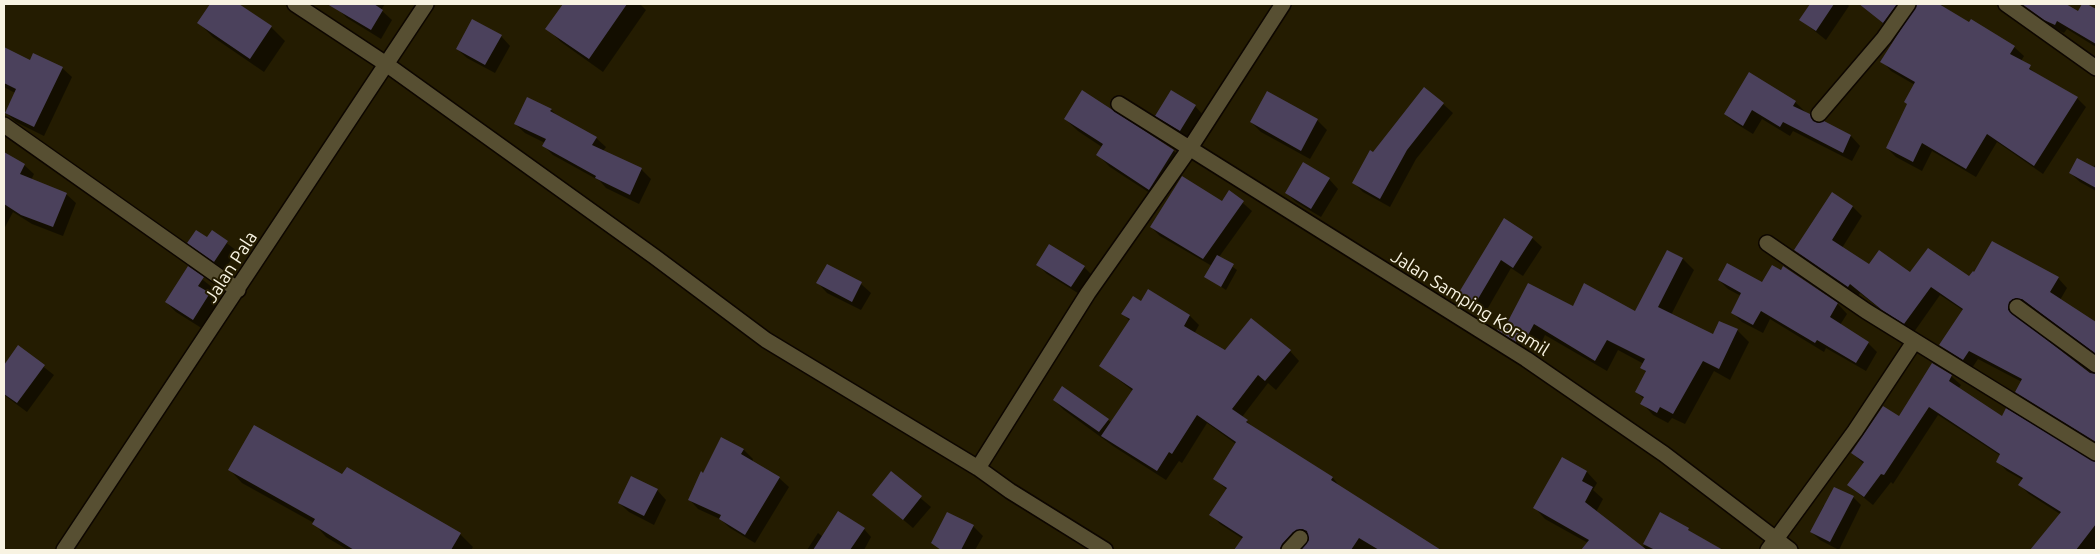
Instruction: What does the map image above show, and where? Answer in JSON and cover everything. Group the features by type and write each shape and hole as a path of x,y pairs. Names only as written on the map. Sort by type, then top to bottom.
{"street":[{"path":"296,4 386,64 655,257 766,340 978,468 1010,491 1106,550"},
{"name":"Jalan Pala","path":"64,550 426,4"},
{"path":"978,468 1088,293 1190,148 1283,4"},
{"path":"1819,114 1884,38 1908,4"},
{"path":"2009,5 2096,68"},
{"name":"Jalan Samping Koramil","path":"1119,104 1526,359 1664,454 1772,544 1790,550"},
{"path":"4,125 238,290"},
{"path":"1767,243 1914,342 2096,453"},
{"path":"2017,307 2096,365"},
{"path":"1772,544 1855,431 1914,342"},
{"path":"1289,550 1300,538"}],"building":[{"path":"210,4 239,4 272,26 250,59 197,23"},
{"path":"327,4 374,4 383,10 371,30"},
{"path":"563,4 627,4 589,59 545,29"},
{"path":"1810,4 1834,4 1816,31 1799,20"},
{"path":"1859,4 1897,4 1883,23"},
{"path":"1917,4 1939,4 1969,22 1971,19 2015,46 2010,54 2031,65 2029,69 2078,97 2034,166 1987,134 1966,169 1922,143 1913,162 1886,148 1907,104 1904,102 1915,82 1880,62"},
{"path":"2022,4 2066,4 2078,11 2082,4 2087,4 2096,9 2096,44 2057,21 2055,25 2044,20"},
{"path":"472,19 502,35 485,65 456,49"},
{"path":"4,47 30,60 33,53 63,67 34,127 5,113 16,89 4,83"},
{"path":"1749,72 1796,101 1793,106 1810,114 1813,121 1818,123 1824,121 1851,135 1843,153 1783,122 1780,127 1752,110 1743,126 1724,114"},
{"path":"1424,87 1444,103 1407,150 1380,199 1352,183 1370,150 1373,152"},
{"path":"1082,90 1174,150 1149,190 1096,155 1103,144 1064,119"},
{"path":"1171,90 1196,105 1180,131 1155,116"},
{"path":"1267,91 1318,119 1301,151 1250,122"},
{"path":"527,97 552,109 550,111 597,137 592,145 642,168 630,195 595,178 596,176 542,146 546,139 514,124"},
{"path":"4,152 25,164 20,174 67,193 53,227 21,215 4,204"},
{"path":"2077,158 2096,168 2096,188 2069,173"},
{"path":"1303,162 1330,178 1311,209 1285,193"},
{"path":"1182,176 1222,201 1229,190 1244,201 1203,259 1150,227"},
{"path":"1832,192 1853,206 1832,240 1869,264 1879,250 1910,272 1928,248 1969,276 1974,272 1992,241 2059,277 2050,292 2096,322 2096,354 2022,299 2013,299 2009,302 2008,310 2090,373 2096,374 2096,442 2015,392 2022,379 1969,351 1963,360 1939,345 1963,309 1931,287 1904,324 1882,310 1850,284 1848,287 1794,250"},
{"path":"1504,218 1533,237 1513,268 1501,260 1475,304 1458,294"},
{"path":"196,230 207,237 212,230 228,241 214,262 187,243"},
{"path":"1049,244 1085,266 1071,287 1036,265"},
{"path":"1667,250 1683,258 1658,307 1713,334 1719,321 1738,329 1719,369 1703,361 1673,414 1660,407 1657,413 1640,404 1644,397 1635,392 1646,371 1640,368 1645,359 1607,340 1595,361 1534,324 1527,337 1506,325 1528,283 1573,306 1584,283 1635,311"},
{"path":"1217,255 1234,264 1221,287 1204,277"},
{"path":"1727,263 1762,282 1772,265 1781,270 1783,266 1838,303 1830,317 1869,342 1856,363 1817,340 1815,343 1761,311 1753,325 1731,313 1741,293 1718,280"},
{"path":"827,264 862,282 852,302 816,283"},
{"path":"188,266 204,277 198,286 210,293 193,320 165,302"},
{"path":"1148,289 1190,315 1184,326 1225,350 1251,318 1291,350 1265,381 1258,375 1232,409 1248,420 1246,422 1333,477 1331,480 1441,550 1379,550 1359,538 1351,550 1301,550 1309,540 1307,531 1302,529 1293,532 1282,544 1280,550 1234,550 1243,537 1209,515 1227,488 1213,479 1236,442 1197,415 1172,454 1169,452 1157,471 1101,436 1133,389 1099,366 1130,319 1121,314 1133,296 1141,301"},
{"path":"1500,325 1520,334 1516,342 1497,330"},
{"path":"18,345 45,365 17,403 4,394 4,365"},
{"path":"1932,363 1952,375 1949,381 2002,416 2006,408 2096,462 2096,524 2076,550 2030,550 2061,512 2018,485 2023,478 1996,462 2000,454 1929,407 1884,475 1881,474 1864,497 1847,485 1864,462 1851,453 1883,406 1899,416"},
{"path":"1062,386 1109,419 1099,432 1053,400"},
{"path":"254,425 342,474 347,467 461,533 451,550 354,550 312,524 315,519 228,470"},
{"path":"721,437 744,449 741,454 780,477 745,535 719,519 721,515 688,500 701,471 703,473"},
{"path":"1562,457 1587,471 1582,481 1593,487 1585,502 1647,550 1581,550 1589,540 1533,508"},
{"path":"891,471 922,496 903,520 872,495"},
{"path":"631,476 658,489 644,516 618,503"},
{"path":"1834,487 1854,496 1830,542 1810,532"},
{"path":"838,511 865,528 850,550 813,550"},
{"path":"947,512 974,525 961,550 941,550 931,543"},
{"path":"1660,512 1723,550 1655,550 1643,544"}]}
